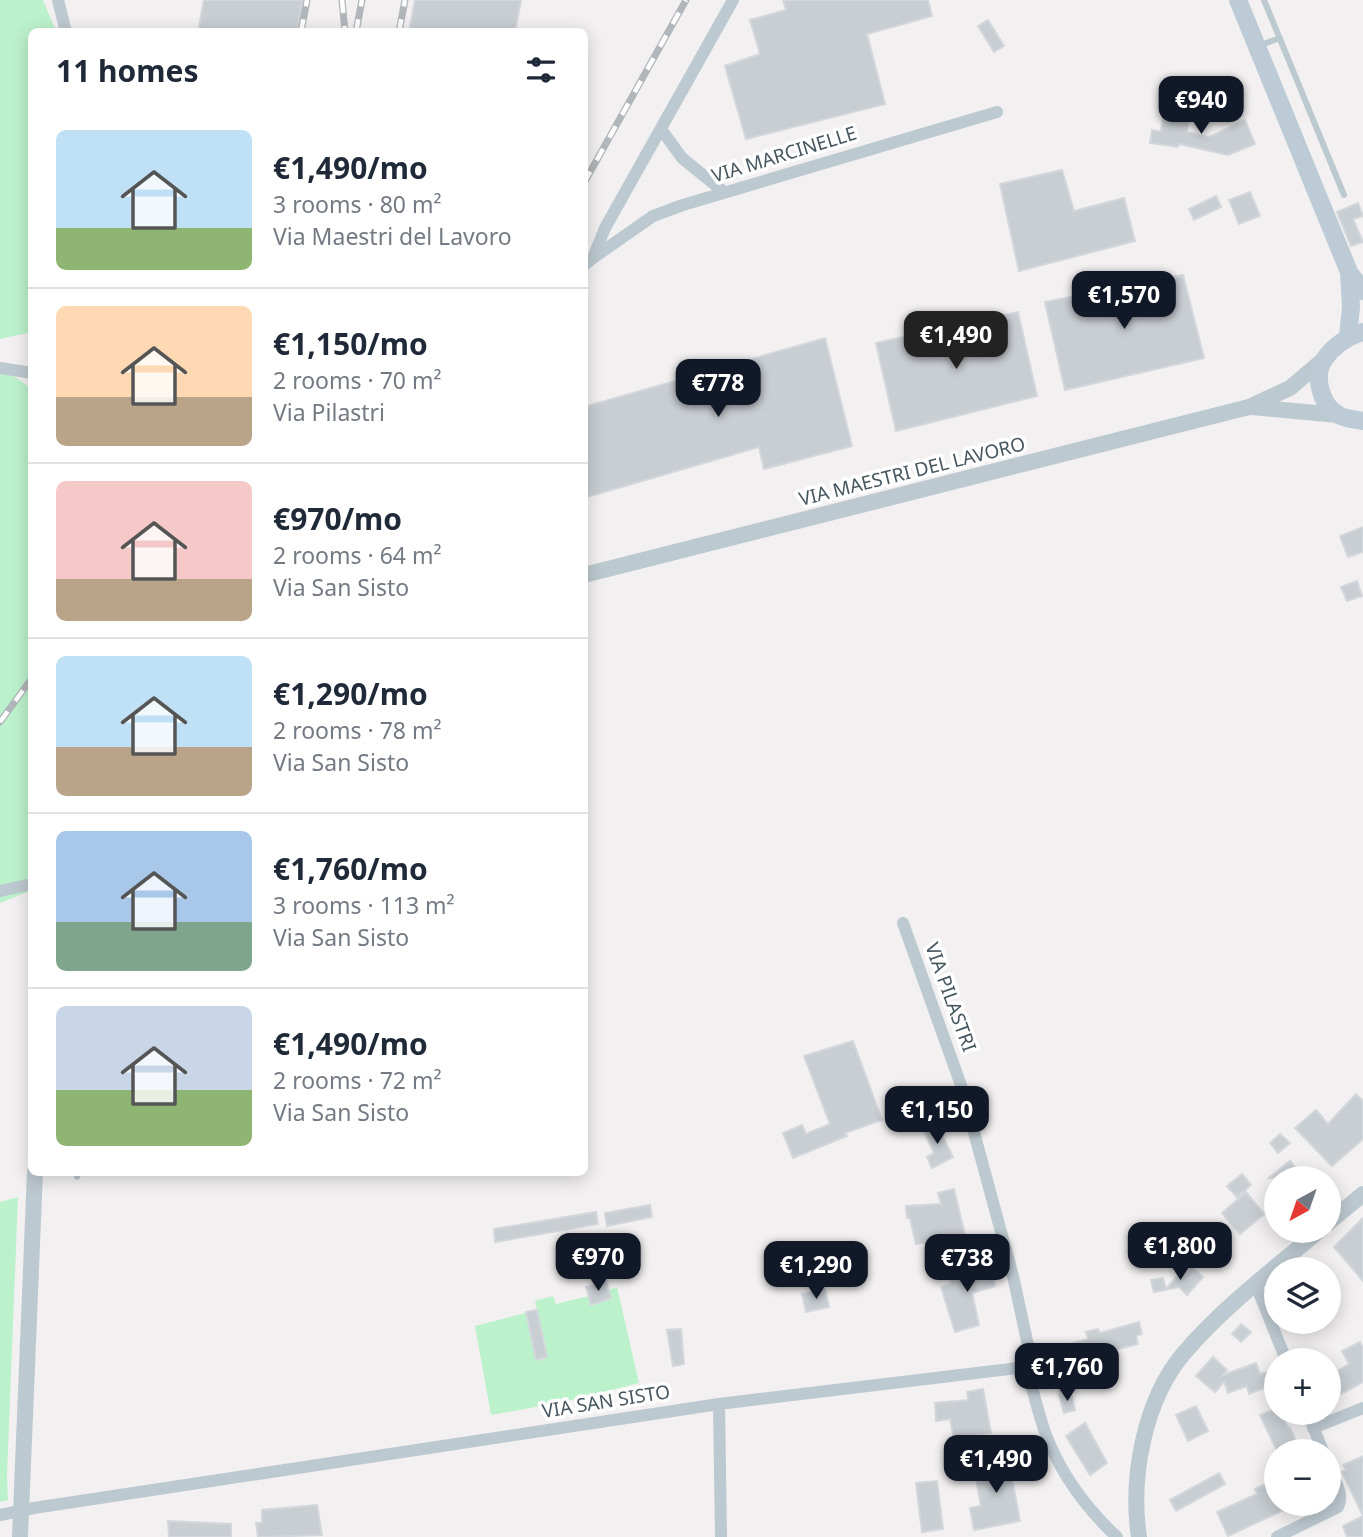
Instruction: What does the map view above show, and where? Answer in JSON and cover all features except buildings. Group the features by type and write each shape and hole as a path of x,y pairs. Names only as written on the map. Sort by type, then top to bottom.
{"main road":[{"path":"1238,0 1349,272 1363,291"},
{"path":"1349,272 1356,335 1323,360 1320,390 1326,403 1338,415 1363,421"}],"street":[{"path":"58,0 65,28"},
{"name":"VIA MARCINELLE","path":"589,261 733,0"},
{"name":"VIA MARCINELLE","path":"589,261 653,215 997,112"},
{"path":"661,129 682,159 724,192"},
{"path":"1249,407 1290,388 1323,360"},
{"path":"0,368 28,372"},
{"path":"1249,407 1338,415"},
{"name":"VIA MAESTRI DEL LAVORO","path":"588,574 1249,407"},
{"path":"0,891 28,885"},
{"name":"VIA PILASTRI","path":"904,923 962,1088 1013,1276 1032,1364 1026,1367"},
{"path":"20,1537 35,1176"},
{"path":"1341,1212 1363,1194"},
{"path":"1139,1537 1135,1495 1138,1460 1153,1411 1167,1379 1191,1346 1305,1243"},
{"path":"1256,1285 1281,1348"},
{"path":"1026,1367 1046,1436 1069,1479 1093,1515 1117,1537"},
{"name":"VIA SAN SISTO","path":"0,1515 719,1404 1026,1367"},
{"path":"719,1404 721,1537"},
{"path":"1313,1428 1363,1408"},
{"path":"1312,1425 1318,1439"},
{"path":"1277,1537 1320,1516"}],"lane":[{"path":"1264,0 1344,195"},
{"path":"1257,46 1280,37"}],"green space":[{"path":"0,0 43,0 55,28 28,28 28,333 0,339"},
{"path":"0,371 28,386 28,892 0,903"},
{"path":"18,1197 8,1500 0,1502 0,1202"},
{"path":"606,1281 609,1290 617,1287 639,1383 564,1402 491,1415 475,1326 537,1310 535,1301 553,1296 556,1304 589,1296 586,1287"}],"railway":[{"path":"302,28 307,0"},
{"path":"342,0 345,28"},
{"path":"357,28 362,0"},
{"path":"400,28 405,0"},
{"path":"588,176 686,0"},
{"path":"0,722 28,684"}]}
